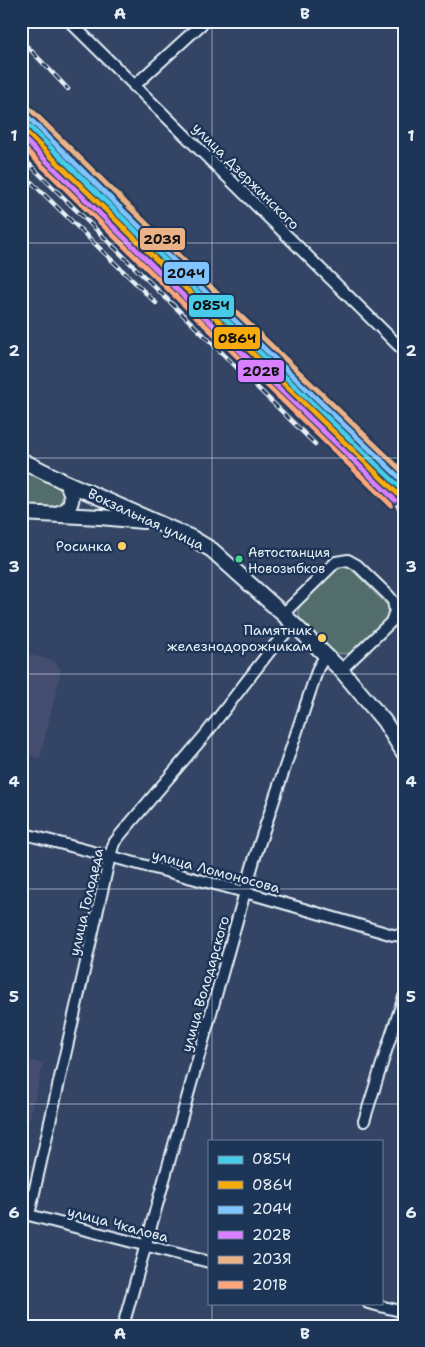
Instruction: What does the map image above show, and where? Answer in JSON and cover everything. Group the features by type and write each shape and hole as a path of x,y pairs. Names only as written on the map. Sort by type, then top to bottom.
{"main road":[{"name":"Вокзальная улица","path":"21,460 65,482 207,546 294,624 341,670 384,721 404,753"},
{"path":"55,514 65,510 71,500 72,494 65,482"},
{"path":"21,513 132,519 170,528"}],"street":[{"name":"улица Дзержинского","path":"69,21 403,348"},
{"path":"134,86 205,21"},
{"path":"283,614 336,562 348,560 357,565 393,601 395,611 391,622 341,670"},
{"path":"395,611 404,619"},
{"name":"улица Голодеда","path":"25,1214 110,856 117,838 195,748 273,647 294,624"},
{"name":"улица Володарского","path":"122,1326 254,860 315,675 320,662 326,655"},
{"name":"улица Ломоносова","path":"21,833 245,892 393,935 404,936"},
{"path":"364,1121 404,997"},
{"name":"улица Чкалова","path":"25,1214 208,1262"},
{"path":"372,1304 404,1312"}],"shaded area":[{"path":"21,653 54,661 61,670 40,758 21,753"},
{"path":"21,1058 43,1064 21,1153"}],"green space":[{"path":"21,468 61,488 61,501 54,507 21,506"},
{"path":"346,565 390,608 391,612 389,619 355,652 343,654 335,652 327,646 300,618 298,612 300,606 339,567"}],"railway":[{"path":"21,40 68,89"},
{"path":"21,137 404,512"},
{"path":"21,156 315,444"},
{"path":"21,172 156,303"}],"transit line":[{"name":"203Я","path":"30,109 229,305 404,473"},
{"name":"204Ч","path":"25,114 224,310 404,482"},
{"name":"085Ч","path":"21,118 220,314 404,491"},
{"name":"086Ч","path":"21,127 400,496"},
{"name":"202В","path":"21,136 395,500"},
{"name":"201В","path":"21,145 391,505"}],"place":[{"name":"Росинка","path":"122,546"},
{"name":"Автостанция Новозыбков","path":"239,559"},
{"name":"Памятник железнодорожникам","path":"322,638"}]}
